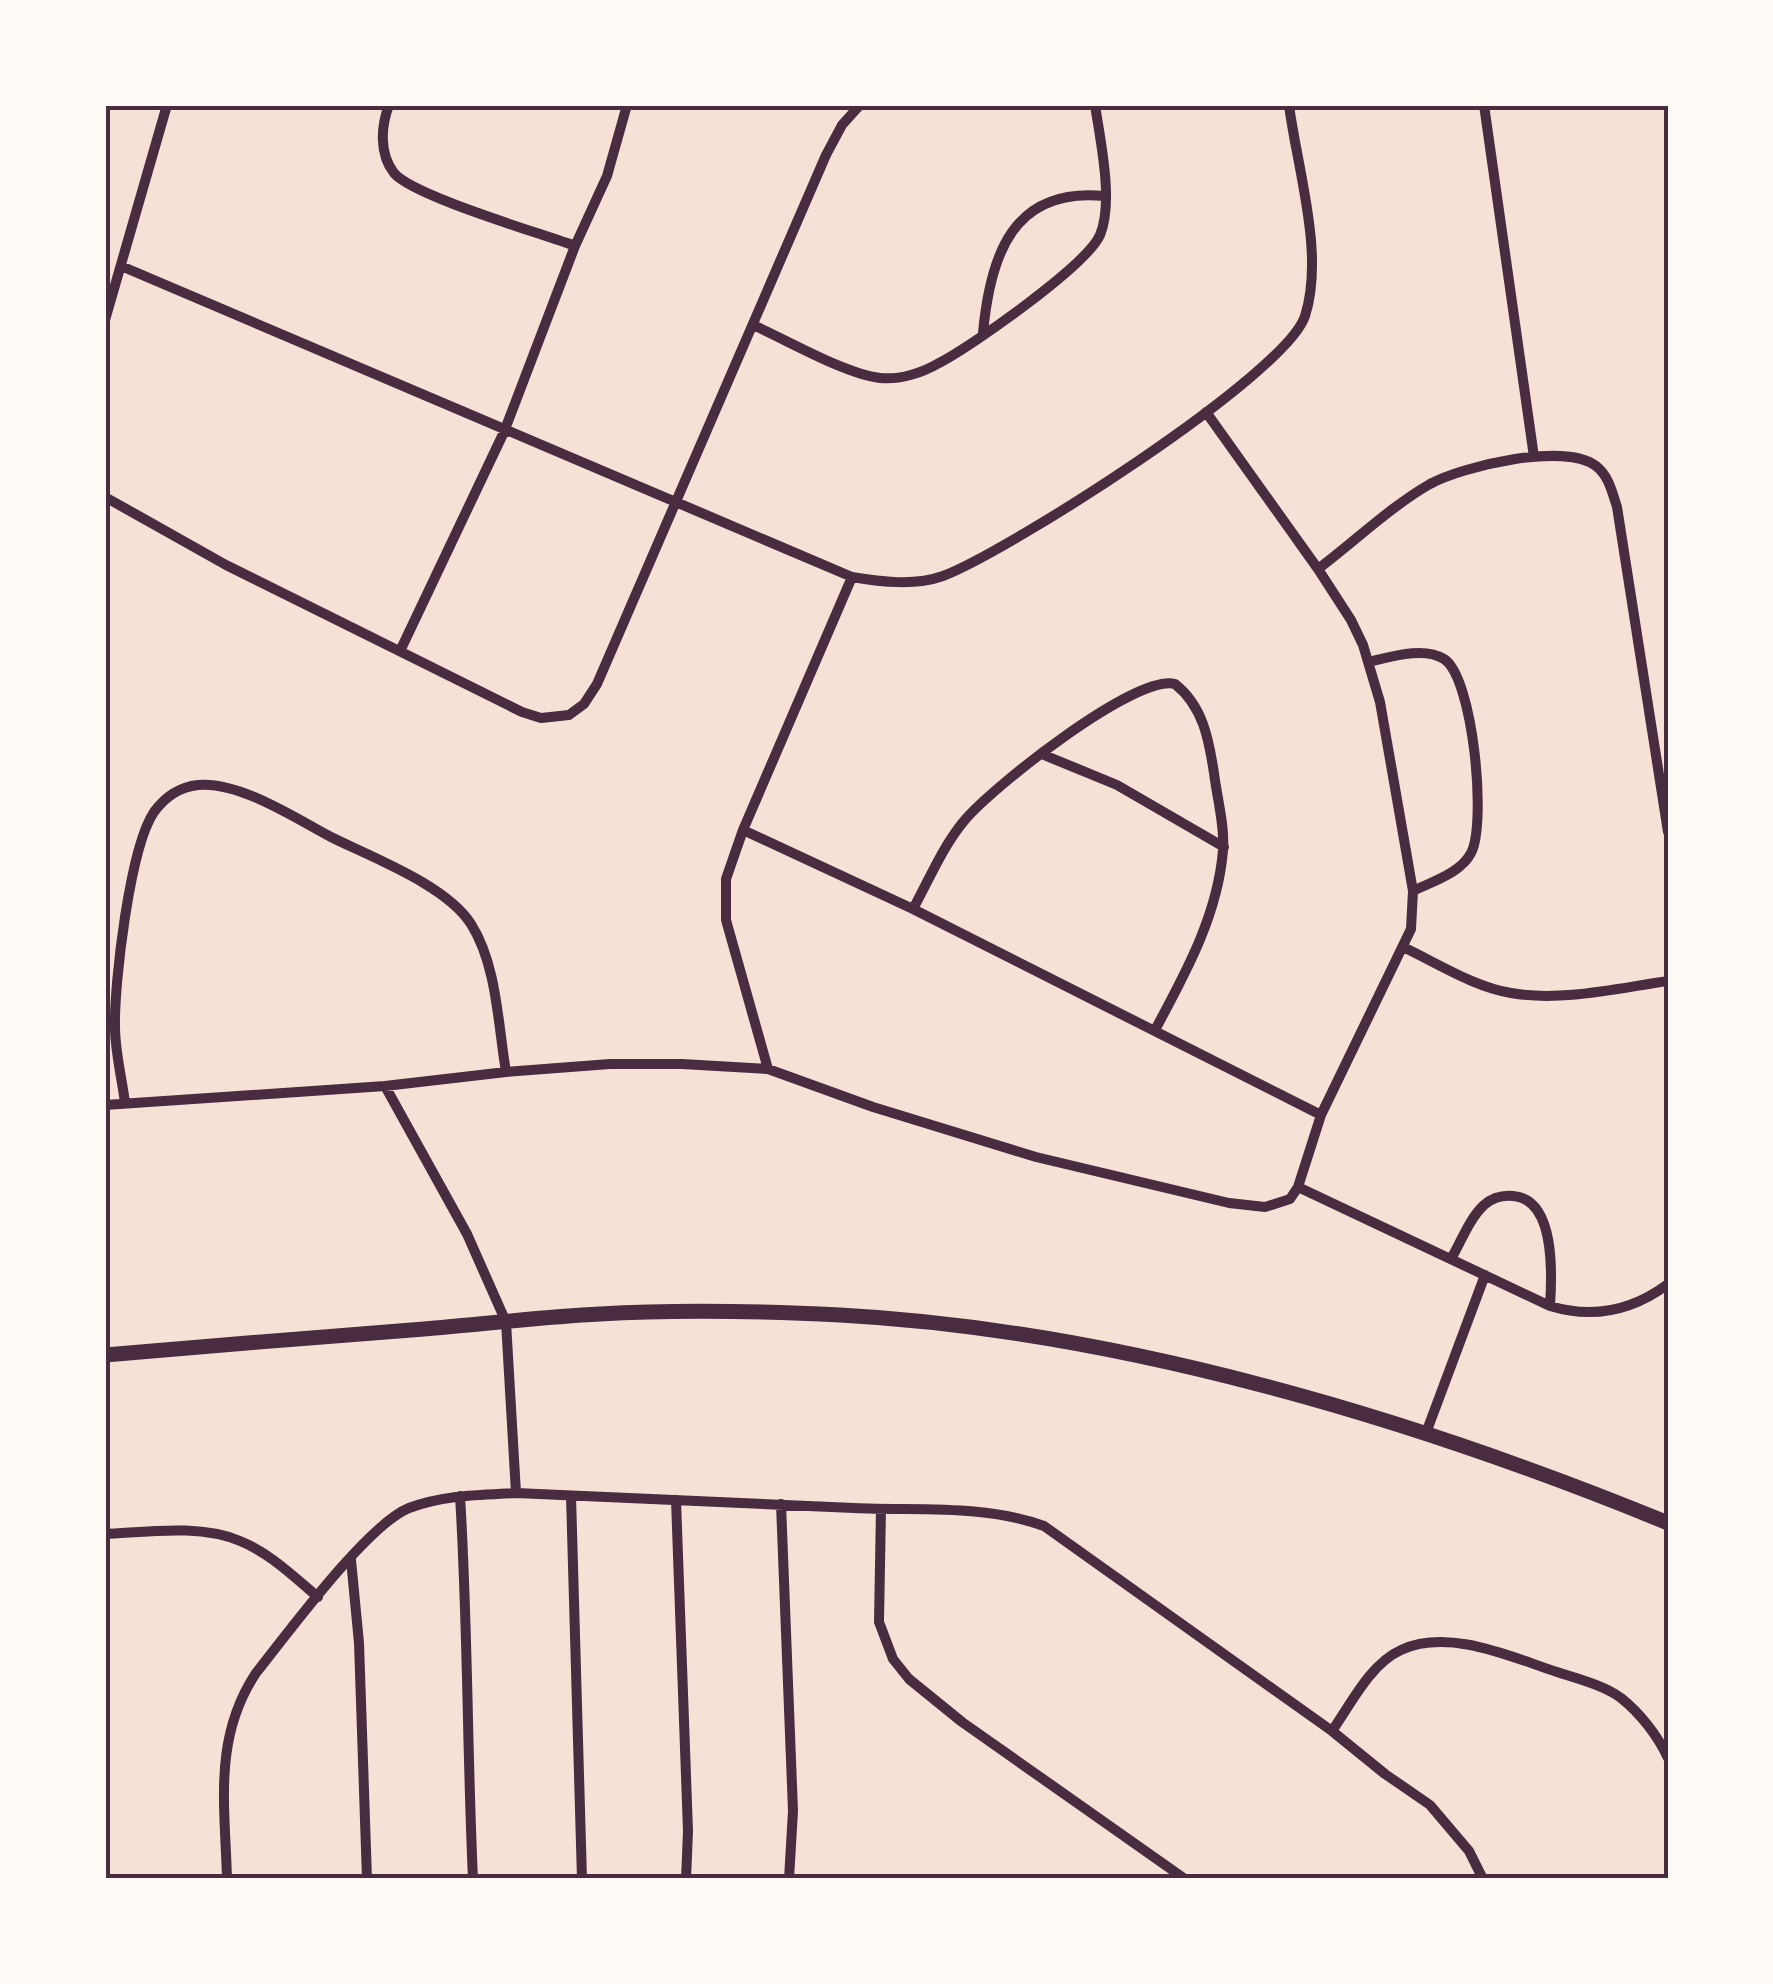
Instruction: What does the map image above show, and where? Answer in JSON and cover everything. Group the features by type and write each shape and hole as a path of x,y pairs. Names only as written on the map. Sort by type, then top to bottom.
{"street":[{"path":"105,320 167,105"},
{"path":"389,105 382,134 387,160 395,174 418,190 575,246"},
{"path":"401,649 504,432 575,246 607,176 627,105"},
{"path":"105,497 226,565 522,712 542,718 570,715 584,704 597,684 826,155 842,124 860,105"},
{"path":"753,325 878,378 911,375 940,364 1055,283 1088,253 1100,236 1104,196 1095,105"},
{"path":"120,266 852,577 882,582 938,578 987,557 1072,506 1206,412 1286,345 1304,320 1312,258 1289,105"},
{"path":"1484,105 1534,457"},
{"path":"982,333 992,274 1007,238 1019,222 1034,208 1053,200 1083,194 1104,196"},
{"path":"105,1105 385,1086 610,1064 768,1069 873,1107 1036,1156 1204,1198 1266,1207 1290,1199 1298,1186 1320,1115 1411,929 1413,891 1380,702 1351,620 1206,412"},
{"path":"1318,570 1431,484 1460,472 1534,457 1580,458 1604,474 1611,489 1668,832"},
{"path":"768,1069 726,920 726,879 743,830 852,577"},
{"path":"1368,662 1396,656 1440,656 1454,666 1463,688 1478,796 1476,838 1471,854 1462,864 1413,891"},
{"path":"912,909 961,825 989,793 1138,690 1155,683 1174,684 1202,717 1224,847 1218,885 1192,962 1155,1030"},
{"path":"1044,755 1117,785 1224,847"},
{"path":"125,1103 115,1030 116,976 142,842 152,815 164,800 173,792 195,785 216,785 253,798 382,862 460,909 474,928 485,956 506,1072"},
{"path":"743,830 912,909 1320,1115"},
{"path":"1403,947 1509,993 1577,993 1668,982"},
{"path":"385,1086 467,1234 506,1322 516,1494"},
{"path":"1298,1186 1550,1306 1573,1313 1608,1312 1640,1302 1668,1284"},
{"path":"1451,1259 1486,1202 1497,1197 1523,1198 1543,1222 1549,1244 1550,1306"},
{"path":"1426,1433 1485,1275"},
{"path":"105,1355 602,1313 843,1315 1048,1340 1190,1368 1426,1433 1586,1489 1668,1523"},
{"path":"228,1879 224,1750 240,1698 256,1672 377,1530 405,1510 460,1496 516,1494 978,1510 1044,1526 1430,1805 1469,1851 1483,1879"},
{"path":"460,1496 473,1879"},
{"path":"571,1496 582,1879"},
{"path":"676,1500 688,1812 686,1879"},
{"path":"781,1504 793,1811 788,1879"},
{"path":"881,1509 879,1622 893,1659 909,1679 962,1722 1185,1879"},
{"path":"105,1534 216,1534 239,1540 265,1554 318,1597"},
{"path":"350,1560 359,1644 367,1879"},
{"path":"1332,1731 1376,1668 1399,1650 1444,1643 1490,1650 1619,1696 1640,1716 1668,1758"}]}
